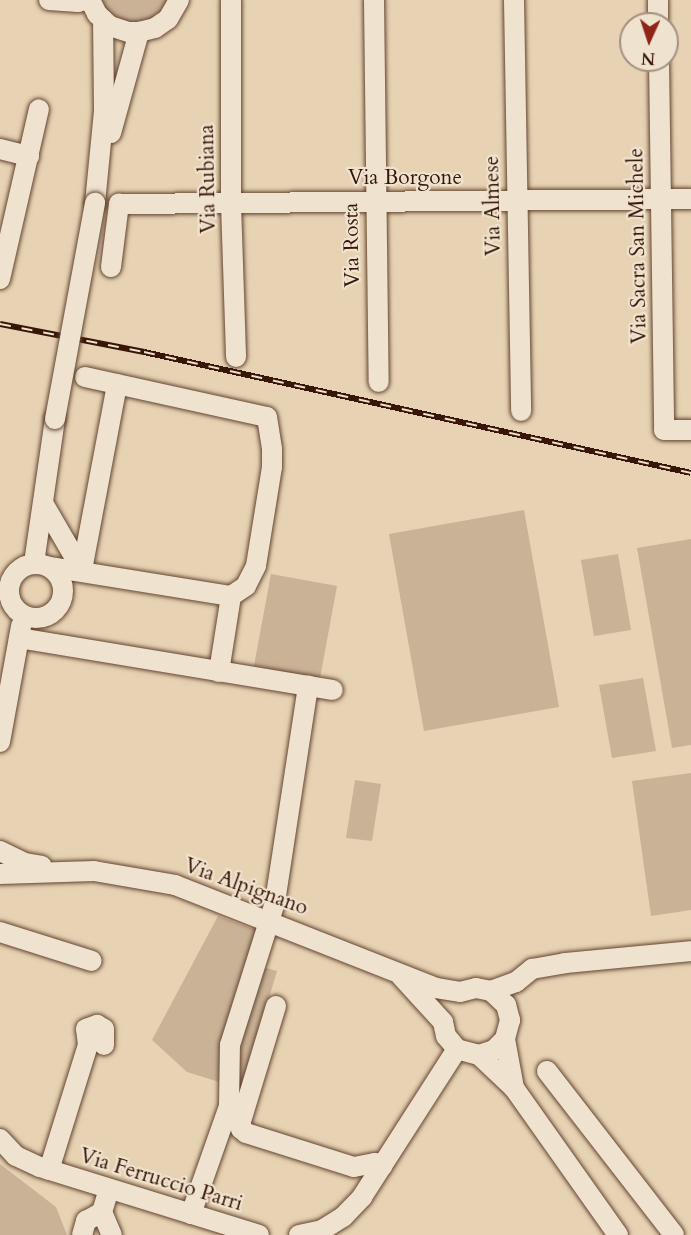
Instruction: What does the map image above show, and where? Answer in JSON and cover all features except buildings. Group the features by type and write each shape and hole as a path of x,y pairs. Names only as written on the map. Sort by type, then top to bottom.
{"street":[{"path":"49,0 84,0"},
{"path":"90,0 103,20 118,29 139,32 155,28 168,19 179,0"},
{"name":"Via Rubiana","path":"231,0 231,204 236,357"},
{"name":"Via Rosta","path":"374,0 379,382"},
{"name":"Via Almese","path":"514,0 521,411"},
{"path":"42,565 43,503 94,203 104,111 103,20"},
{"path":"94,203 139,32"},
{"name":"Via Sacra San Michele","path":"659,72 664,430 691,430"},
{"path":"0,279 39,109"},
{"path":"0,149 28,156"},
{"name":"Via Borgone","path":"111,267 119,204 691,200"},
{"path":"77,648 12,605 4,583 15,573 42,565 231,596 246,586 256,566 272,467 267,417 85,377"},
{"path":"82,570 117,384"},
{"path":"43,503 82,570"},
{"path":"0,742 19,638 31,617 55,611 62,602 64,588 59,576 42,565"},
{"path":"219,672 231,596"},
{"path":"19,638 333,690"},
{"path":"191,1214 229,1106 230,1045 275,902 308,686"},
{"name":"Via Alpignano","path":"0,851 25,863 66,870"},
{"name":"Via Alpignano","path":"0,874 66,870 105,872 175,885 401,976 436,988 460,992"},
{"path":"3,931 92,961"},
{"path":"618,1235 514,1088 479,1055 457,1049 446,1036 443,1022 448,1003 460,992 476,988 491,991 516,982 532,969 565,963 691,951"},
{"path":"401,976 443,1022"},
{"path":"506,1005 516,982"},
{"path":"491,991 506,1005 510,1020 505,1039 514,1088"},
{"path":"276,1006 241,1121 242,1129 246,1133 354,1167 379,1165"},
{"name":"Via Ferruccio Parri","path":"49,1170 87,1045 86,1029 91,1026 104,1029 104,1045"},
{"path":"479,1055 494,1050 505,1039"},
{"path":"299,1235 322,1230 343,1217 362,1197 379,1165 457,1049"},
{"path":"547,1071 674,1235"},
{"name":"Via Ferruccio Parri","path":"0,1139 16,1156 49,1170 259,1235"},
{"path":"340,1152 379,1165"},
{"path":"109,1189 102,1212 112,1235"},
{"path":"82,1235 86,1221 102,1212"}],"shaded area":[{"path":"97,0 169,0 157,16 134,24 109,16"},
{"path":"524,510 559,707 424,731 389,534"},
{"path":"691,539 691,745 672,748 637,548"},
{"path":"618,554 631,630 594,636 581,560"},
{"path":"271,574 337,586 320,678 254,666"},
{"path":"643,678 656,751 612,758 599,685"},
{"path":"691,773 691,910 651,916 632,781"},
{"path":"355,780 381,784 372,841 346,838"},
{"path":"218,916 271,936 263,967 277,971 242,1089 187,1072 152,1040"},
{"path":"0,1164 56,1207 67,1235 0,1235"}],"railway":[{"path":"0,324 144,352 691,473"}]}
